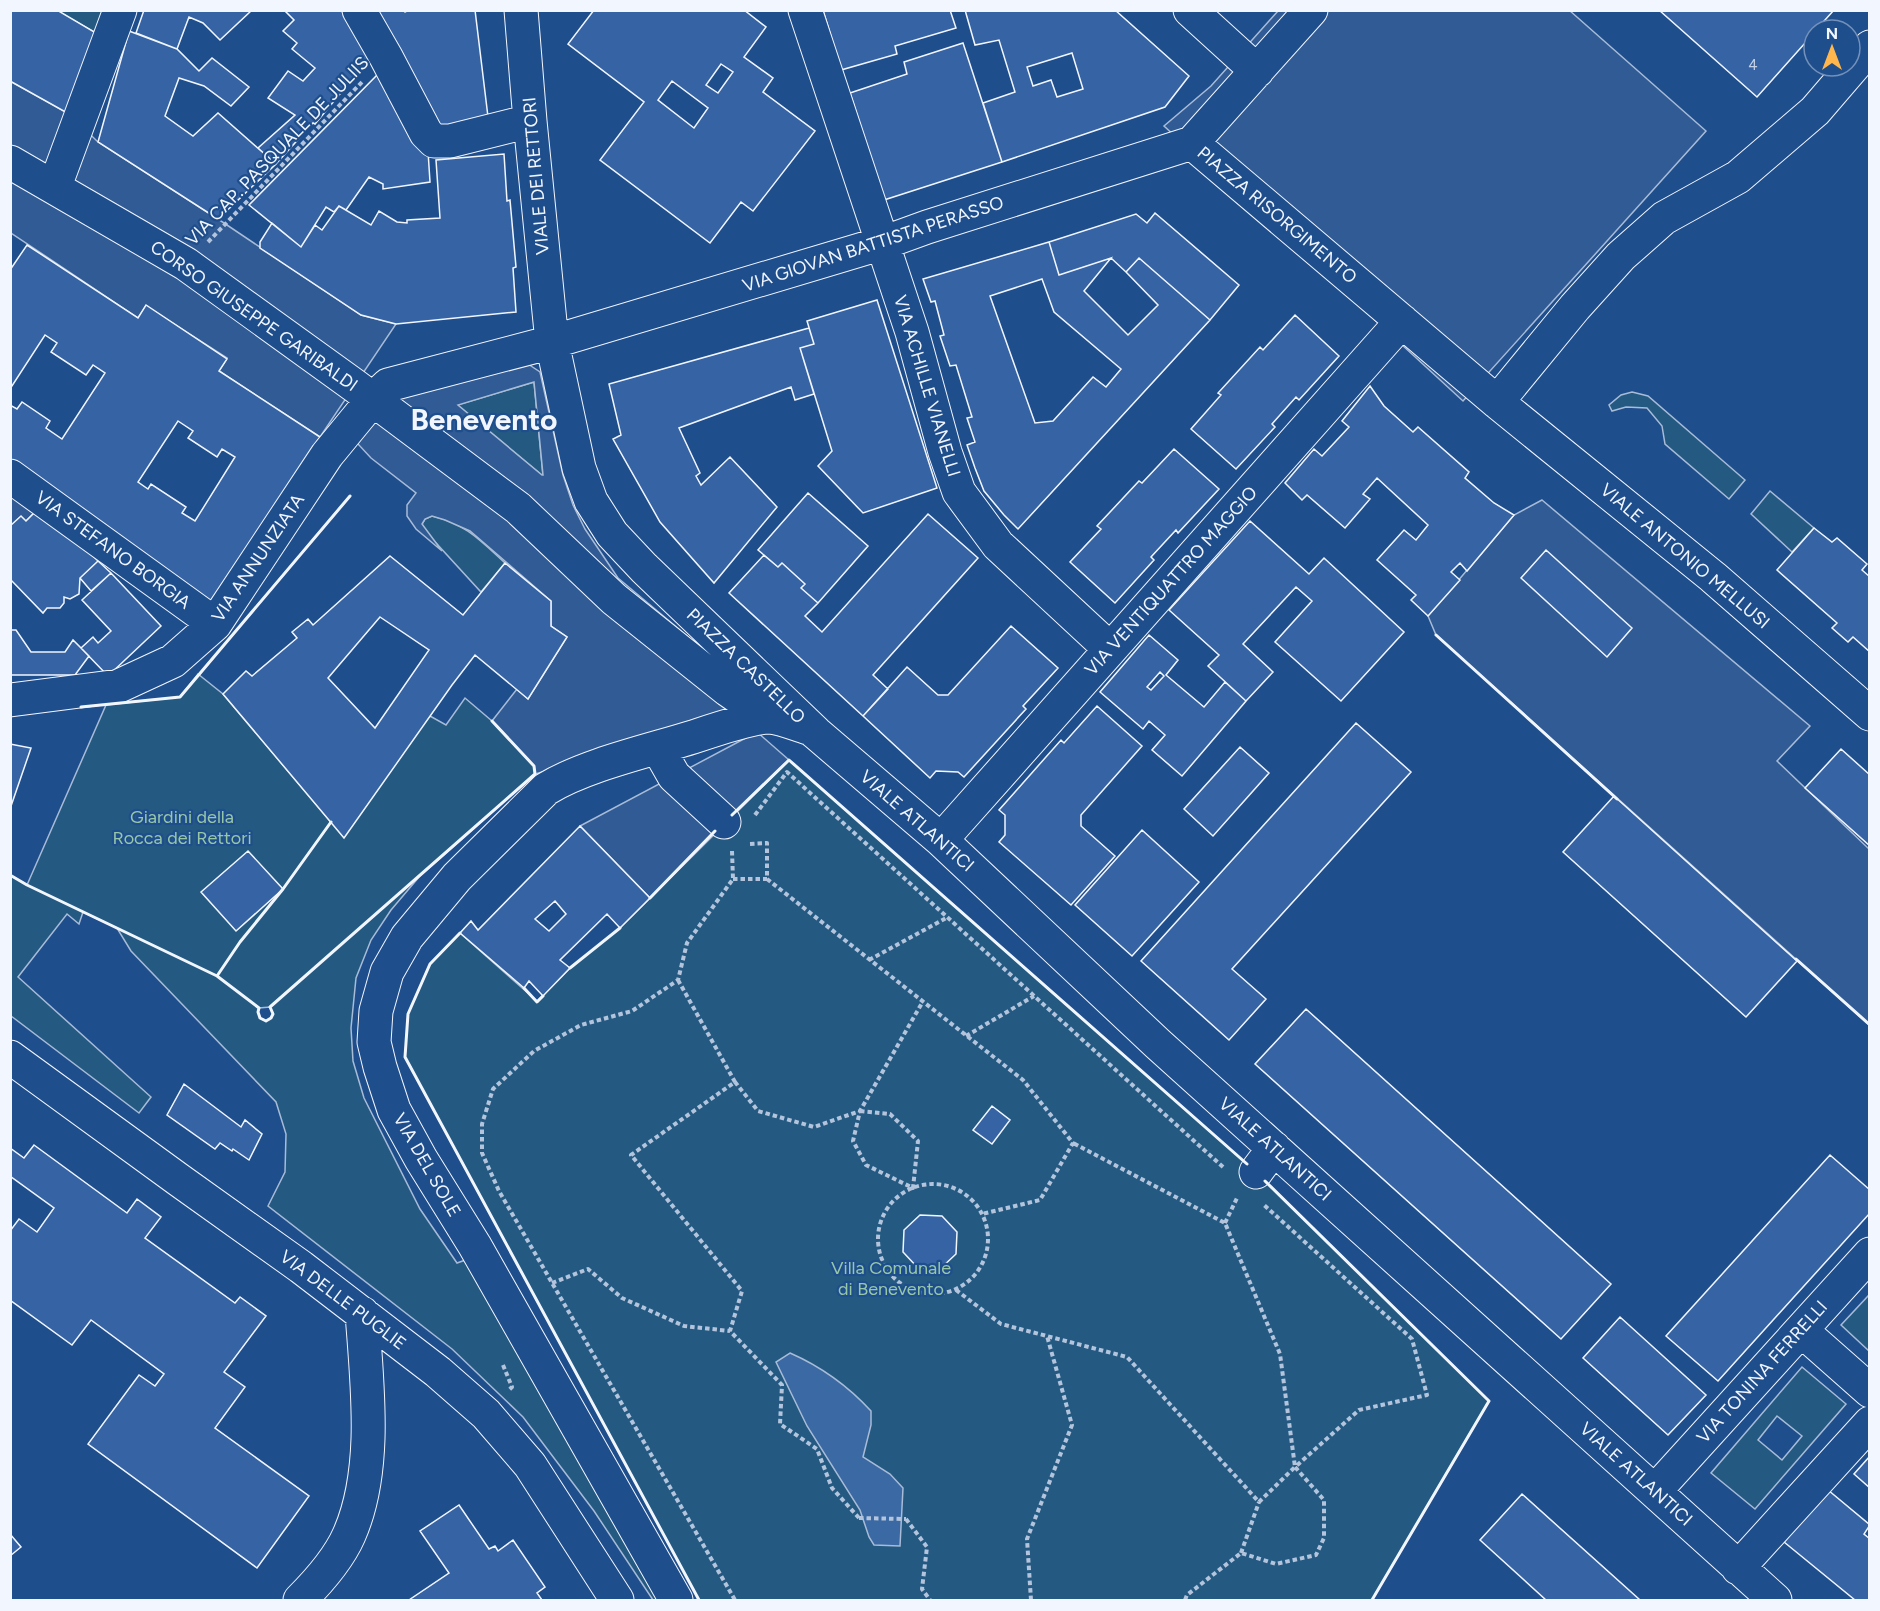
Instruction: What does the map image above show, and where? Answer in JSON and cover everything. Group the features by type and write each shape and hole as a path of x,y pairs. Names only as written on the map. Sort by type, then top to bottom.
{"street":[{"path":"55,186 120,10"},
{"path":"359,10 426,133 434,141 450,141 530,121"},
{"name":"VIALE DEI RETTORI","path":"521,10 552,342 579,468 591,501 612,534 644,568"},
{"name":"VIA ACHILLE VIANELLI","path":"805,10 912,332 945,452 959,492 998,545 1110,649"},
{"path":"1190,10 1257,71"},
{"name":"PIAZZA RISORGIMENTO","path":"1311,10 1192,142 1497,402"},
{"path":"1497,402 1621,256 1664,218 1738,177 1815,111 1869,47"},
{"name":"VIA GIOVAN BATTISTA PERASSO","path":"372,399 388,385 552,342 883,243 1192,142"},
{"name":"CORSO GIUSEPPE GARIBALDI","path":"10,162 186,264 518,508 599,585"},
{"name":"VIA VENTIQUATTRO MAGGIO","path":"941,840 1402,321"},
{"name":"VIA ANNUNZIATA","path":"10,700 119,686 173,661 214,624 327,455 372,399"},
{"name":"VIALE ANTONIO MELLUSI","path":"1497,402 1713,578 1869,714"},
{"name":"VIA STEFANO BORGIA","path":"10,476 214,624"},
{"name":"PIAZZA CASTELLO","path":"644,568 814,730"},
{"name":"PIAZZA CASTELLO","path":"599,585 728,690 767,717"},
{"name":"PIAZZA CASTELLO","path":"593,768 723,727 767,717 785,720 814,730"},
{"name":"VIALE ATLANTICI","path":"814,730 941,840 1158,1044 1254,1173 1655,1491 1775,1600"},
{"path":"658,748 674,776 738,832"},
{"name":"VIA DEL SOLE","path":"593,768 562,779 546,789 457,877 407,937 387,972 376,1011 374,1042 394,1110 421,1159 475,1246 676,1600"},
{"name":"VIA DELLE PUGLIE","path":"10,1056 301,1267 438,1372 486,1414 530,1465 617,1600"},
{"name":"VIA TONINA FERRELLI","path":"1655,1491 1869,1254"},
{"path":"300,1600 320,1580 348,1536 360,1503 366,1464 367,1419 362,1313"},
{"path":"1801,1330 1869,1391"},
{"path":"1738,1568 1869,1423"}],"path":[{"name":"VIA CAP. PASQUALE DE JULIIS","path":"186,264 386,57"},
{"path":"735,1600 499,1191 482,1153 482,1124 493,1089 534,1051 580,1025 632,1011 678,980 687,943 733,879 738,832 787,772 1034,996 1254,1173 1412,1339 1427,1395 1359,1410 1259,1502 1241,1553 1187,1595 1185,1600"},
{"path":"738,832 767,843 767,879"},
{"path":"733,879 767,879 922,1003 1023,1080 1073,1143 1225,1223 1281,1354 1295,1467 1324,1500 1324,1538 1316,1555 1276,1564 1241,1553"},
{"path":"869,960 948,917"},
{"path":"678,980 735,1082 758,1111 814,1127 860,1111 890,1114 918,1141 913,1188"},
{"path":"966,1036 1034,996"},
{"path":"913,1188 866,1166 853,1141 860,1111 922,1003"},
{"path":"730,1331 742,1291 631,1155 735,1082"},
{"path":"982,1214 1040,1200 1073,1143"},
{"path":"928,1184 945,1185 960,1191 973,1201 982,1214 988,1231 988,1248 982,1265 971,1280 956,1290 939,1294 921,1293 905,1287 891,1276 882,1261 878,1244 879,1226 886,1210 898,1197 913,1188 928,1184"},
{"path":"552,1283 588,1269 622,1298 684,1326 730,1331 782,1385 780,1424 817,1449 832,1488 859,1518 906,1519 927,1547 921,1589 930,1600"},
{"path":"956,1290 1001,1324 1127,1357 1259,1502"},
{"path":"1031,1600 1028,1539 1072,1425 1047,1336"}],"green space":[{"path":"57,11 105,11 96,33"},
{"path":"534,382 543,476 457,405"},
{"path":"1632,392 1648,396 1745,480 1729,499 1665,444 1662,426 1647,408 1626,407 1612,411 1609,405 1621,395"},
{"path":"1770,491 1814,528 1792,552 1751,514"},
{"path":"432,516 463,528 505,563 481,592 426,532 422,524 425,519"},
{"name":"Giardini della Rocca dei Rettori","path":"198,674 223,694 331,822 430,716 446,725 465,698 492,721 534,766 535,774 419,877 391,910 371,940 356,978 351,1028 353,1061 364,1098 420,1209 457,1263 471,1258 664,1600 653,1600 594,1511 523,1417 452,1349 268,1206 285,1172 286,1134 276,1102 131,951 117,928 83,912 79,924 67,914 18,977 151,1097 139,1113 11,1016 10,875 27,885 106,705 180,697","holes":["270,1007 273,1013 266,1021 261,1019 258,1012 259,1008"]},
{"name":"Villa Comunale di Benevento","path":"789,760 1256,1172 1489,1401 1372,1600 699,1600 405,1057 408,1014 430,964 460,933 537,1001 570,968 620,928"},
{"path":"1869,1295 1869,1351 1841,1325"},
{"path":"1802,1367 1846,1404 1755,1509 1711,1473","holes":["1777,1416 1802,1436 1782,1460 1758,1440"]}],"shaded area":[{"path":"1569,10 1706,131 1463,401 1164,126 1211,86 1278,11"},
{"path":"10,81 69,114 98,142 361,315 396,324 320,437 219,371 227,358 146,306 138,318 11,233"},
{"path":"528,364 540,372 563,475 573,505 585,529 618,578 773,708 535,774 534,766 492,721 517,689 528,699 567,637 551,626 551,601 470,531 432,516 425,519 422,524 442,551 416,529 407,516 407,505 416,493 371,458 358,444 356,434 394,390","holes":["534,382 542,475 458,405"]},
{"path":"11,483 43,504 26,521 21,517 11,526"},
{"path":"1542,500 1810,726 1777,761 1869,849 1869,1025 1436,635 1428,616 1514,515"},
{"path":"757,732 789,760 650,898 580,826"},
{"path":"790,1353 834,1378 871,1411 871,1425 863,1457 890,1474 903,1488 900,1546 874,1545 869,1537 860,1510 807,1426 776,1362"}],"building":[{"path":"10,10 57,10 96,33 69,114 10,81"},
{"path":"144,10 252,10 220,40 203,23 189,17 177,49 136,33"},
{"path":"284,10 341,10 374,53 315,124 313,123 276,164 258,148 295,115 268,98 288,71 303,81 315,68 292,49 297,43 283,31 294,20"},
{"path":"371,10 404,10 405,12 409,10 475,10 488,117 432,131"},
{"path":"594,10 744,10 766,27 744,57 773,78 763,92 815,131 753,211 741,202 710,243 600,160 644,102 568,44","holes":["721,64 733,72 718,93 706,85","672,81 708,108 694,128 658,100"]},
{"path":"823,10 950,10 956,28 895,46 897,54 841,70"},
{"path":"965,10 1115,10 1189,76 1165,107 1002,162 983,103 1015,92 999,40 975,45","holes":["1072,53 1083,89 1057,97 1051,80 1033,86 1027,67"]},
{"path":"1659,10 1834,10 1827,18 1802,18 1802,46 1757,97"},
{"path":"129,31 177,49 199,71 212,58 249,87 231,106 204,86 179,78 165,116 193,136 218,113 276,164 218,219 98,142"},
{"path":"963,43 1002,162 884,200 850,93 907,74 904,62"},
{"path":"382,70 428,151 430,182 383,189 383,184 369,177 346,210 339,206 334,212 326,207 301,247 249,205"},
{"path":"504,154 507,201 510,200 516,267 513,268 516,312 396,324 361,315 260,248 260,242 272,223 301,247 315,225 322,230 339,206 371,225 379,211 397,222 407,223 407,220 440,218 436,160"},
{"path":"1155,213 1239,285 1210,320 1139,258 1126,272 1111,258 1059,275 1049,242 1136,214 1147,223"},
{"path":"1049,242 1059,275 1111,258 1084,291 1128,335 1158,305 1126,272 1139,258 1210,320 1018,529 984,491 975,468 967,445 975,442 967,418 972,417 956,365 950,366 940,336 944,335 935,301 931,302 923,279","holes":["1042,279 1054,312 1121,369 1106,387 1093,377 1053,421 1035,423 990,296"]},
{"path":"27,245 138,318 146,305 227,359 219,371 320,437 209,606 10,473 10,405 17,409 22,402 50,421 46,428 62,439 105,373 93,365 86,375 51,352 57,343 45,335 10,389 10,270","holes":["178,421 193,431 188,438 217,457 222,449 235,457 195,521 182,513 186,507 151,484 148,489 138,482"]},
{"path":"877,300 937,488 863,513 818,466 832,451 800,348 814,344 807,321"},
{"path":"1295,315 1339,356 1299,400 1296,397 1272,424 1275,427 1236,469 1191,429 1221,395 1218,393 1260,347 1263,350"},
{"path":"809,328 814,344 800,348 814,394 795,400 791,387 679,428 700,473 696,476 701,485 730,457 777,507 714,583 660,522 613,439 621,435 609,384"},
{"path":"1370,386 1384,406 1413,432 1418,427 1469,472 1465,478 1494,503 1514,515 1467,571 1460,563 1451,572 1460,580 1428,616 1411,600 1416,595 1377,560 1404,530 1416,540 1428,525 1377,478 1363,494 1370,499 1345,528 1307,495 1302,500 1285,483 1314,449 1322,456 1349,427 1342,421"},
{"path":"1174,449 1219,489 1178,533 1176,530 1151,557 1154,560 1115,603 1070,562 1101,529 1097,526 1139,481 1142,483"},
{"path":"808,493 868,546 818,603 801,588 805,584 782,563 778,567 758,550"},
{"path":"43,504 98,561 80,578 79,594 70,599 64,597 64,603 60,608 47,608 43,613 10,579 10,526 21,516 26,521"},
{"path":"928,514 978,558 873,675 888,689 863,716 729,593 764,555 778,567 782,563 805,584 801,588 818,603 805,616 822,632"},
{"path":"1250,521 1309,574 1324,558 1404,632 1341,701 1275,642 1312,601 1296,587 1243,644 1273,672 1246,701 1208,666 1219,655 1169,610"},
{"path":"1814,528 1832,542 1837,538 1867,564 1862,570 1870,577 1870,652 1853,637 1848,642 1832,628 1837,623 1777,570"},
{"path":"1546,550 1632,628 1607,657 1521,578"},
{"path":"390,556 463,615 505,563 551,601 551,626 567,637 528,699 475,655 344,838 223,694 246,671 252,676 297,638 292,632 308,619 313,625","holes":["380,617 429,650 375,728 328,678"]},
{"path":"98,561 111,573 91,591 80,578"},
{"path":"111,573 161,626 108,676 81,648 93,637 98,643 111,631 82,600"},
{"path":"1011,626 1058,668 1023,706 1026,709 964,777 958,772 936,771 930,778 863,716 907,667 938,695 948,695"},
{"path":"10,630 16,630 31,652 65,652 73,640 89,656 75,675 10,675"},
{"path":"1149,635 1178,660 1166,675 1204,707 1225,682 1246,701 1182,776 1152,750 1165,735 1149,721 1143,729 1100,692","holes":["1160,672 1164,676 1151,690 1147,687"]},
{"path":"1097,706 1142,746 1081,815 1081,826 1115,856 1071,905 999,842 1005,835 1005,815 999,810 1061,740 1064,743"},
{"path":"1356,723 1411,772 1232,969 1266,999 1229,1040 1141,961"},
{"path":"10,744 31,748 10,809"},
{"path":"1240,747 1269,773 1213,836 1184,809"},
{"path":"1841,749 1870,775 1870,846 1805,788"},
{"path":"1614,796 1797,961 1746,1017 1563,852"},
{"path":"580,826 650,898 620,928 607,914 560,960 570,968 543,996 529,981 524,988 460,933 471,921 478,930","holes":["555,901 566,914 549,931 535,919"]},
{"path":"1142,830 1199,882 1132,956 1075,905"},
{"path":"248,851 283,889 236,931 201,892"},
{"path":"1306,1009 1611,1284 1561,1339 1255,1064"},
{"path":"184,1084 241,1127 245,1120 262,1134 249,1160 220,1143 215,1149 167,1115"},
{"path":"992,1106 1010,1120 992,1144 973,1130"},
{"path":"34,1145 127,1213 137,1199 161,1217 145,1238 235,1303 240,1297 266,1316 224,1372 245,1387 215,1428 309,1496 257,1568 88,1444 139,1375 155,1386 164,1374 91,1320 72,1345 10,1300 10,1231 19,1219 37,1232 54,1208 10,1176 10,1148 24,1158"},
{"path":"1830,1155 1870,1190 1870,1213 1718,1381 1666,1336"},
{"path":"920,1215 942,1216 957,1232 956,1254 940,1269 918,1268 903,1252 904,1230"},
{"path":"1620,1317 1706,1395 1668,1435 1583,1358"},
{"path":"1870,1456 1870,1488 1854,1474"},
{"path":"1828,1490 1870,1525 1864,1534 1870,1539 1870,1600 1855,1600 1784,1542"},
{"path":"1522,1494 1640,1600 1546,1600 1480,1540"},
{"path":"459,1505 489,1549 495,1546 498,1551 513,1540 545,1587 537,1593 542,1600 409,1600 449,1573 420,1531"},
{"path":"10,1534 21,1547 10,1556"}],"wall":[{"path":"81,707 180,697 350,496"},
{"path":"1436,635 1617,799"},
{"path":"10,875 217,976 259,1008 260,1018 266,1021 273,1014 270,1007 535,774 534,766 492,721"},
{"path":"732,815 789,760 1247,1164"},
{"path":"217,976 331,822"},
{"path":"650,898 715,831"},
{"path":"570,968 620,928"},
{"path":"460,933 430,964 408,1014 405,1057 699,1600"},
{"path":"1796,959 1870,1025"},
{"path":"524,988 537,1002 543,996"},
{"path":"1265,1181 1489,1401 1372,1600"}],"district":[{"name":"Benevento","path":"484,419"}]}
